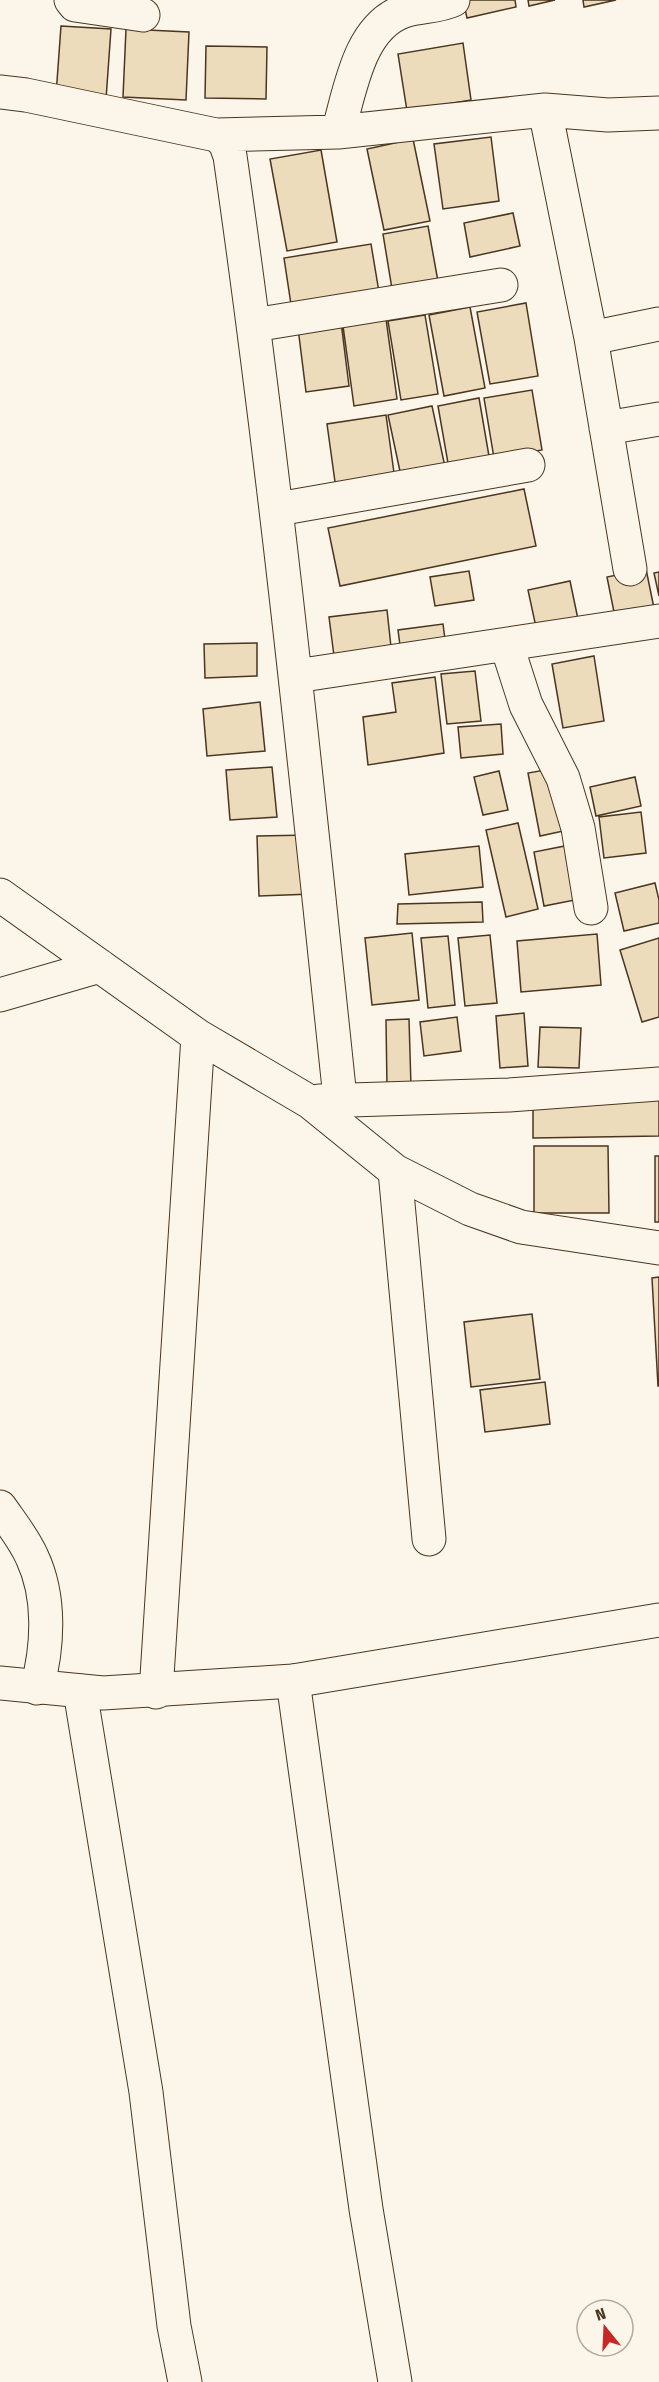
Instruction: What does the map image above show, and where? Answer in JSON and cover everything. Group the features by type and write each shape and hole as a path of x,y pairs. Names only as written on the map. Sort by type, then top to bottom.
{"street":[{"path":"71,0 75,5 143,15"},
{"path":"338,132 360,58 383,24 405,11 453,0"},
{"path":"0,93 26,95 216,135 338,132 545,110 608,115 659,113"},
{"path":"545,110 591,338 630,569"},
{"path":"216,135 225,142 230,156 278,509 296,676 325,1100"},
{"path":"254,325 501,285"},
{"path":"591,338 659,324"},
{"path":"606,429 659,419"},
{"path":"278,509 528,465"},
{"path":"296,676 507,646 659,621"},
{"path":"507,646 526,705 563,778 578,828 591,908"},
{"path":"0,895 198,1036 325,1100 395,1171 470,1209 521,1227 659,1248"},
{"path":"0,995 100,966"},
{"path":"156,1692 198,1036"},
{"path":"325,1100 509,1095 659,1084"},
{"path":"395,1171 429,1539"},
{"path":"0,1507 33,1559 45,1610 41,1666"},
{"path":"41,1666 80,1691 156,1692 293,1681 659,1620"},
{"path":"0,1683 41,1666"},
{"path":"293,1681 366,2209 395,2382"},
{"path":"80,1691 146,2092 174,2326 185,2382"}],"building":[{"path":"463,0 515,0 516,7 467,18"},
{"path":"528,0 555,0 529,6"},
{"path":"583,0 616,0 584,7"},
{"path":"61,26 111,29 106,99 56,95"},
{"path":"126,29 189,32 186,100 123,97"},
{"path":"463,43 471,100 407,111 398,54"},
{"path":"206,46 267,47 266,99 205,98"},
{"path":"491,137 499,201 443,209 434,144"},
{"path":"413,139 430,221 384,230 367,149"},
{"path":"321,150 337,242 287,251 270,159"},
{"path":"513,213 520,246 470,257 464,223"},
{"path":"428,226 439,287 393,295 383,234"},
{"path":"371,244 380,298 292,311 284,258"},
{"path":"526,303 538,376 490,384 477,312"},
{"path":"470,307 485,388 444,396 429,315"},
{"path":"425,315 438,394 401,400 388,321"},
{"path":"386,319 397,399 354,406 343,326"},
{"path":"341,322 349,386 306,392 298,328"},
{"path":"532,390 542,450 494,458 484,398"},
{"path":"479,398 490,462 449,469 438,406"},
{"path":"432,406 445,467 401,476 388,415"},
{"path":"386,415 395,480 336,489 327,424"},
{"path":"524,489 536,546 340,586 328,528"},
{"path":"646,569 655,613 616,622 607,577"},
{"path":"469,571 474,600 435,606 430,577"},
{"path":"659,572 659,596 654,573"},
{"path":"570,581 579,624 537,632 528,590"},
{"path":"387,610 392,656 335,664 329,617"},
{"path":"443,624 446,647 401,653 398,630"},
{"path":"257,643 257,676 205,678 204,644"},
{"path":"594,656 604,721 563,728 552,664"},
{"path":"475,671 481,721 447,724 441,674"},
{"path":"435,677 444,753 368,765 363,717 396,712 392,683"},
{"path":"260,702 265,751 207,756 203,709"},
{"path":"501,724 503,754 461,758 458,727"},
{"path":"272,767 277,817 230,820 226,770"},
{"path":"556,768 568,830 540,836 528,773"},
{"path":"499,771 508,810 483,815 474,777"},
{"path":"635,777 641,806 596,816 590,787"},
{"path":"641,812 646,853 604,858 599,817"},
{"path":"518,823 538,909 506,917 486,830"},
{"path":"310,835 312,894 259,896 257,836"},
{"path":"570,845 580,899 544,906 534,852"},
{"path":"479,846 483,887 409,895 405,854"},
{"path":"655,883 659,900 659,923 624,931 615,893"},
{"path":"482,902 483,922 397,924 398,904"},
{"path":"412,933 419,1000 372,1005 365,938"},
{"path":"597,934 601,985 521,992 517,941"},
{"path":"490,935 497,1003 465,1006 458,938"},
{"path":"448,936 455,1005 428,1008 421,938"},
{"path":"659,938 659,1017 642,1022 620,950"},
{"path":"524,1013 528,1066 500,1068 496,1016"},
{"path":"457,1017 461,1051 424,1056 420,1022"},
{"path":"409,1019 411,1087 387,1088 386,1020"},
{"path":"540,1027 581,1028 579,1068 538,1067"},
{"path":"659,1099 659,1136 533,1138 533,1102"},
{"path":"534,1146 608,1146 609,1213 534,1213"},
{"path":"655,1156 659,1156 659,1222 655,1222"},
{"path":"659,1277 659,1386 658,1386 652,1278"},
{"path":"532,1314 540,1379 471,1387 464,1322"},
{"path":"545,1382 550,1424 485,1432 480,1390"}]}
